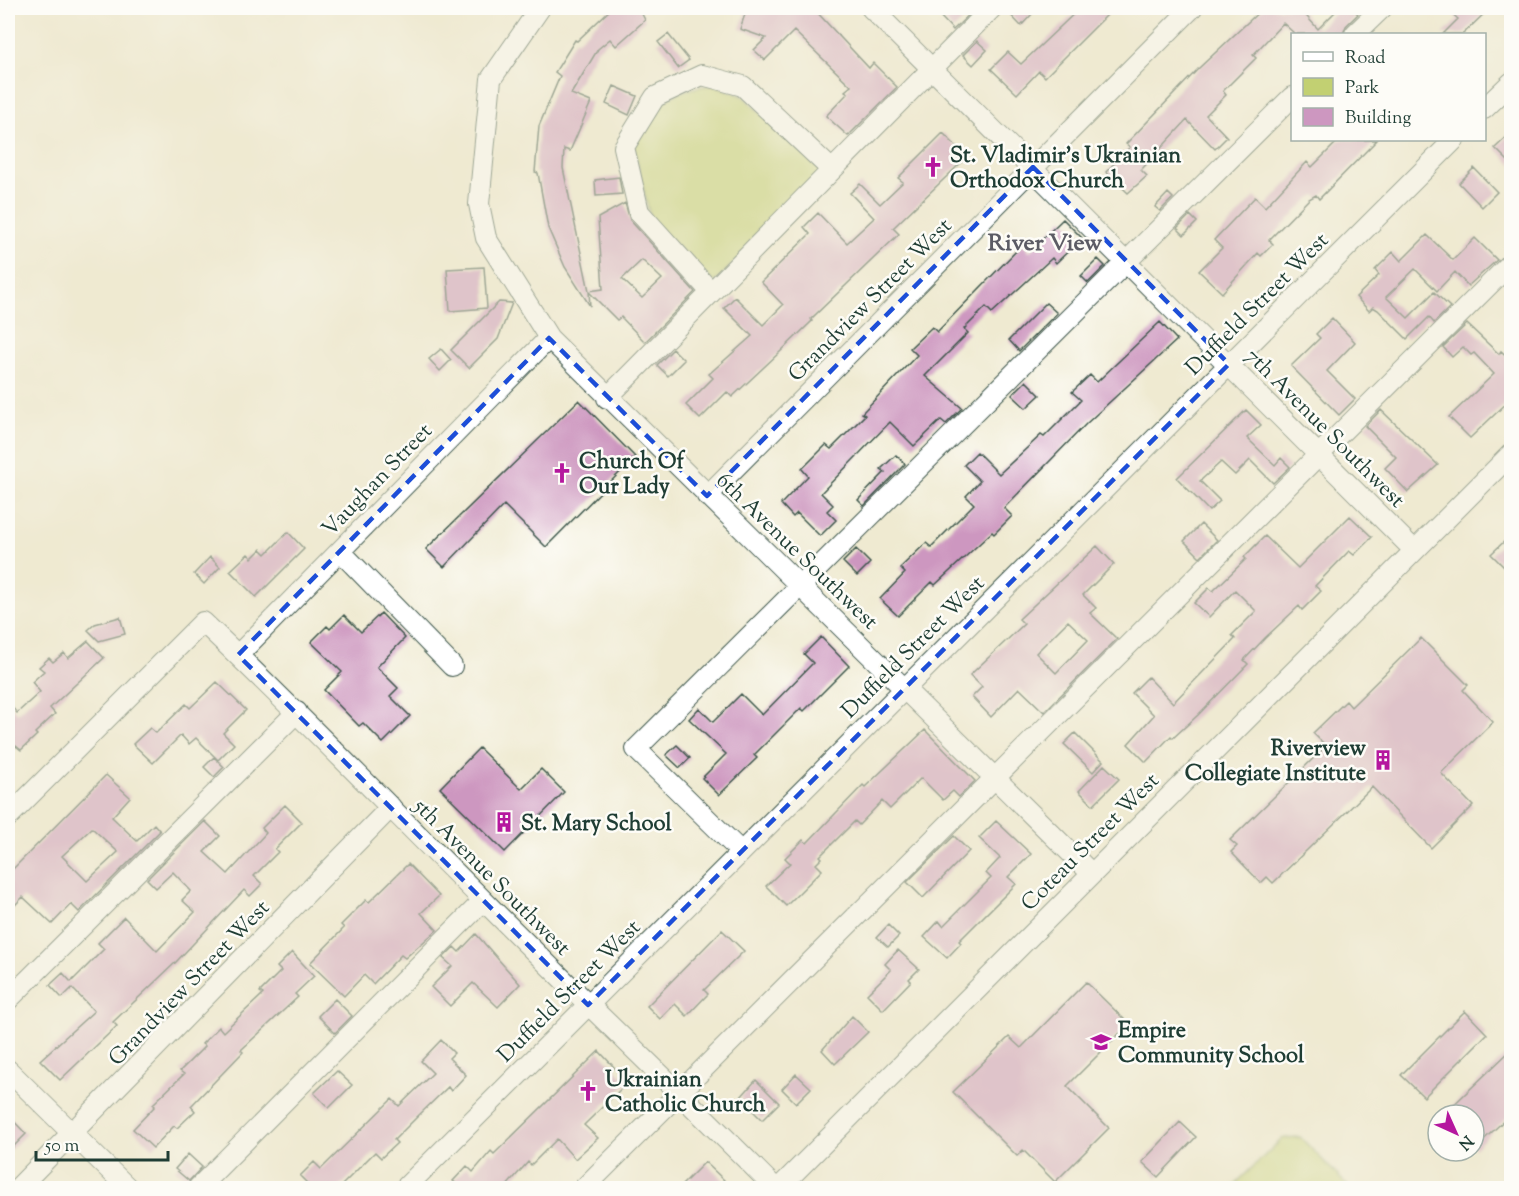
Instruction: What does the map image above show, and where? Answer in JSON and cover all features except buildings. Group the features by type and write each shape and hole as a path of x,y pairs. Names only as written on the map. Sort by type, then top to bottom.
{"street":[{"name":"6th Avenue Southwest","path":"540,8 491,79 479,204 486,238 549,338 607,398 905,687 1091,873"},
{"name":"7th Avenue Southwest","path":"872,8 1414,550"},
{"path":"607,398 992,8"},
{"name":"Grandview Street West","path":"707,496 1192,8"},
{"path":"1356,33 1382,8"},
{"path":"711,292 639,212 624,147 655,97 702,75 743,86 832,170"},
{"path":"1486,108 1512,82"},
{"path":"740,851 636,749 1291,99"},
{"name":"Duffield Street West","path":"405,1188 1453,141"},
{"path":"584,1188 1512,262"},
{"name":"Vaughan Street","path":"238,655 549,338"},
{"name":"Coteau Street West","path":"777,1188 1512,453"},
{"path":"340,551 452,666"},
{"name":"5th Avenue Southwest","path":"8,817 203,622 297,712 588,1005 777,1188"},
{"path":"8,1000 297,712"},
{"name":"Grandview Street West","path":"18,1188 74,1134 391,807"},
{"path":"198,1188 483,901"},
{"path":"8,1071 128,1188"}],"highlighted area":[{"path":"1033,167 1229,364 588,1005 238,655 549,338 707,496"}],"green space":[{"path":"715,85 743,96 823,173 714,283 651,221 633,144 649,119 665,101 686,90"},
{"path":"1300,1137 1350,1188 1231,1188 1283,1138"}],"place":[{"name":"St. Vladimir's Ukrainian Orthodox Church","path":"933,167"},
{"name":"Church Of Our Lady","path":"562,473"},
{"name":"Riverview Collegiate Institute","path":"1383,760"},
{"name":"St. Mary School","path":"504,822"},
{"name":"Empire Community School","path":"1101,1042"},
{"name":"Ukrainian Catholic Church","path":"588,1091"}],"district":[{"name":"River View","path":"1045,242"}]}
